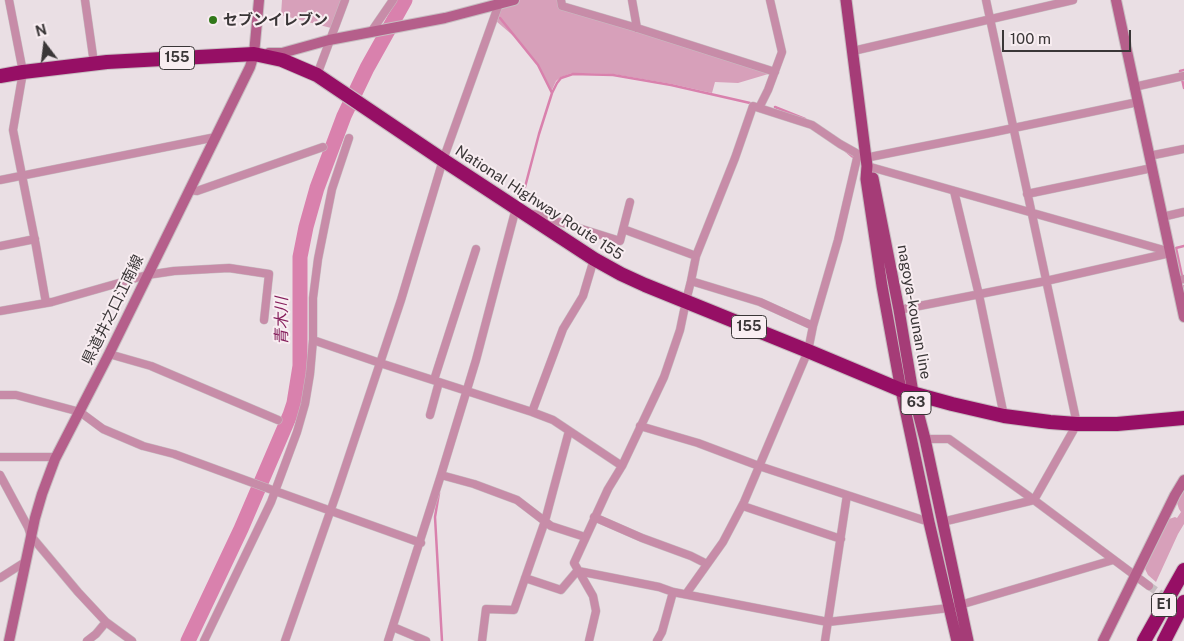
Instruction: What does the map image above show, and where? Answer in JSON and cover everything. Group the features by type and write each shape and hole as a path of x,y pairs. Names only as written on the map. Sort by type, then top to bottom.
{"highway":[{"name":"National Highway Route 155","path":"0,76 94,63 254,54 282,60 317,75 516,208 594,259 621,274 907,392 1004,416 1050,422 1117,424 1184,418"},
{"name":"E1","path":"1144,641 1184,570"},
{"name":"E1","path":"1164,641 1184,602"}],"main road":[{"name":"nagoya-kounan line","path":"846,0 853,51 863,159 881,276 907,392 929,522 954,607 968,641"},
{"name":"nagoya-kounan line","path":"863,159 874,180 899,310 907,392 925,439 942,522 957,641"}],"street":[{"path":"9,0 23,72 13,130 46,303"},
{"path":"86,0 94,63"},
{"name":"県道井之口江南線","path":"10,641 31,536 42,494 55,459 109,354 250,67 254,54 259,0"},
{"path":"317,75 345,0"},
{"path":"374,32 394,0"},
{"path":"254,54 282,53 330,40 445,18 495,2 514,0"},
{"path":"560,0 562,6 774,72"},
{"path":"632,0 637,28"},
{"path":"760,108 782,52 770,0"},
{"path":"942,522 1034,500 1077,424 986,0"},
{"path":"853,51 1073,0"},
{"path":"1116,0 1170,253 1180,280 1184,317"},
{"path":"285,641 401,300 443,160 495,2"},
{"path":"1134,86 1184,76"},
{"path":"863,159 1138,102"},
{"path":"589,641 596,612 592,596 574,563 594,517 622,466 664,377 680,330 696,256 735,158 753,106 812,125 863,159 954,191 1160,248 1170,253"},
{"path":"0,180 216,136"},
{"path":"204,641 271,502 297,432 305,404 310,374 313,340 313,298 318,259 332,189 349,138"},
{"path":"189,190 197,191 323,147"},
{"path":"1149,156 1184,149"},
{"path":"686,594 724,542 742,506 808,351 813,326 863,159"},
{"path":"1028,194 1152,168"},
{"path":"954,191 979,295 1004,416"},
{"path":"388,641 441,476 516,208 620,241 630,202"},
{"path":"1162,217 1184,212"},
{"path":"623,229 696,256"},
{"path":"0,246 35,239"},
{"path":"430,415 437,381 476,249"},
{"path":"899,310 1046,281 1170,253"},
{"path":"532,412 563,329 584,296 594,259"},
{"path":"0,311 46,303 148,275 174,271 229,268 269,274 264,320"},
{"path":"691,281 760,302 813,326"},
{"path":"313,340 553,420 622,466"},
{"path":"109,354 151,366 278,420"},
{"path":"0,395 16,394 80,412 103,429 143,446 174,454 421,543"},
{"path":"640,426 698,443 759,466 929,522"},
{"path":"482,641 486,609 514,610 545,521 569,431"},
{"path":"925,439 949,439 1149,586"},
{"path":"0,457 53,457 55,459"},
{"path":"0,475 31,536 106,622 132,641"},
{"path":"441,476 474,484 516,500 551,526 585,537"},
{"path":"1103,641 1184,480"},
{"path":"825,641 847,495"},
{"path":"742,506 840,539"},
{"path":"594,517 707,564"},
{"path":"578,570 659,587 673,592 828,622 954,607 1113,560"},
{"path":"0,578 25,562"},
{"path":"525,578 561,590 578,570"},
{"path":"657,641 662,632 673,592"},
{"path":"87,641 106,622"},
{"path":"393,627 426,641"}],"shaded area":[{"path":"282,0 343,0 331,28 281,15"},
{"path":"516,0 561,0 563,6 775,72 738,83 715,82 712,93 613,74 572,73 556,81 551,92 538,65 517,39 496,21 494,5"},
{"path":"1184,490 1184,524 1156,582 1148,575 1145,569 1146,563 1169,519 1177,518 1181,512 1177,503"}],"waterway":[{"name":"青木川","path":"188,641 241,529 290,415 294,403 300,366 300,257 306,227 317,188 344,116 367,68 405,0"},
{"path":"500,18 538,65 552,93 525,187"},
{"path":"1180,72 1184,70"},
{"path":"552,93 561,78 573,74 613,75 671,85 750,103"},
{"path":"1182,79 1184,88"},
{"path":"775,107 805,119"},
{"path":"846,151 853,157"},
{"path":"1182,276 1176,248 1184,246"},
{"path":"439,493 435,517 442,641"}],"tunnel":[{"path":"1149,586 1182,609"}],"place":[{"name":"セブンイレブン","path":"213,20"}]}
